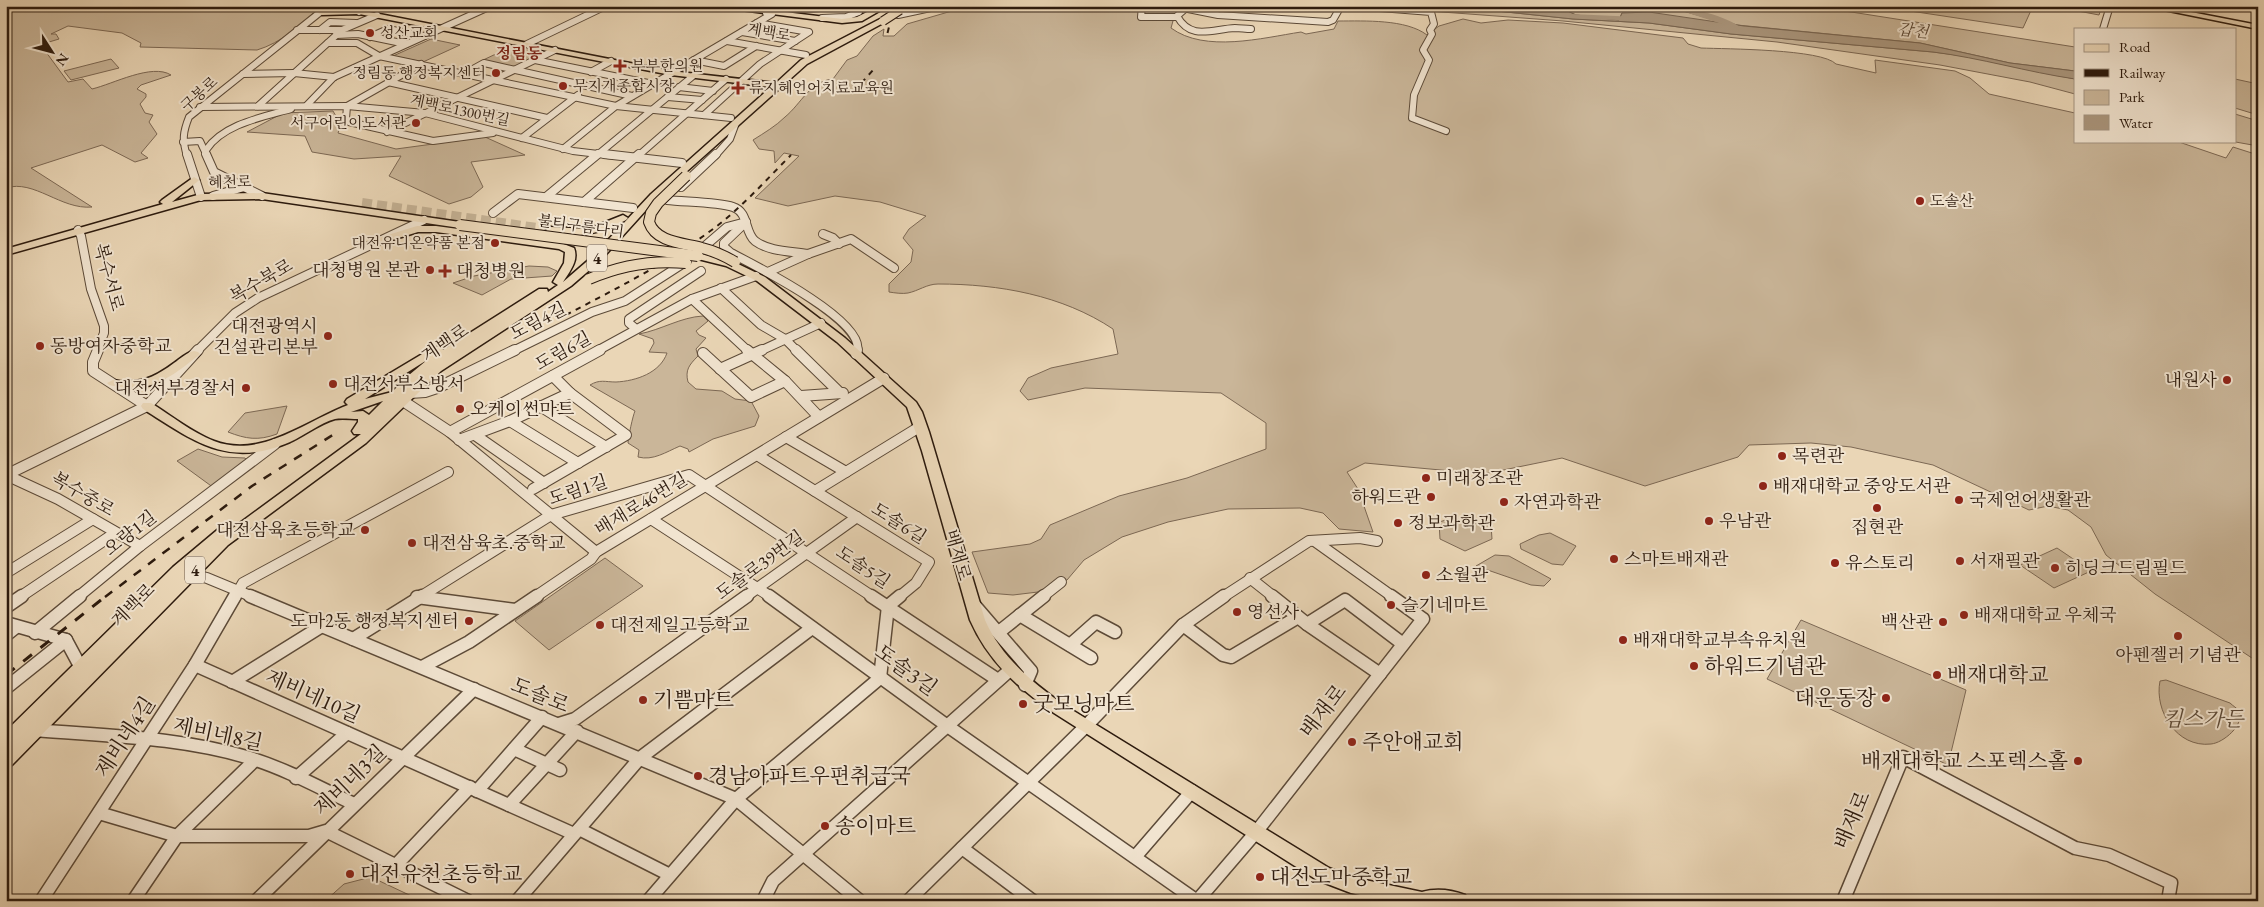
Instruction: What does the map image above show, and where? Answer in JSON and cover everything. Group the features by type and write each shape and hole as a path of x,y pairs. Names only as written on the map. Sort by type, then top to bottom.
{"main road":[{"path":"713,6 769,14 822,18 831,21 880,15 885,6"},
{"path":"923,6 931,6"},
{"path":"2147,6 2258,27"},
{"path":"2170,6 2258,23"},
{"name":"계백로","path":"774,85 796,61 837,34 880,15 899,9"},
{"path":"322,13 359,12 671,73 774,85"},
{"name":"계백로","path":"6,760 185,572 211,541 353,437 437,369 567,284 596,259 654,196 774,85 804,62 880,15"},
{"path":"831,21 837,34"},
{"path":"732,123 725,140 651,214 649,224 651,230 668,240 704,249 753,272"},
{"name":"계백로","path":"6,742 80,666 185,572 362,440 435,360 558,282 682,163 732,123"},
{"path":"144,212 176,196 194,180"},
{"path":"262,196 286,193 362,203"},
{"name":"혜천로","path":"6,252 78,230 205,197 262,196 460,225"},
{"path":"654,196 667,200"},
{"path":"644,206 667,200"},
{"path":"382,240 394,230 395,224 393,220 383,214"},
{"path":"551,230 581,234 603,229 623,218"},
{"path":"424,220 436,229"},
{"name":"불티구름다리","path":"460,225 693,260"},
{"path":"382,240 418,229 436,229 567,247 571,252 570,260 558,282"},
{"path":"541,302 614,268 651,261 693,260"},
{"name":"배재로","path":"693,260 753,272 821,323 847,336 856,354 912,405 936,471 972,604 991,646 1025,685 1086,726 1257,830 1324,874 1351,885 1422,900 1433,897 1458,901"},
{"path":"324,420 446,344 494,321"},
{"path":"113,384 134,388 149,384 194,354"},
{"name":"복수서로","path":"147,406 199,439 218,447 233,450 251,450 275,444 367,401 403,396"},
{"path":"324,420 344,415 363,415 364,422 353,437"}],"street":[{"name":"구봉로","path":"205,197 194,180 183,142 185,124 189,117 297,30 322,13 328,6"},
{"path":"359,12 366,6"},
{"path":"206,150 213,140 239,126 306,105 334,77 491,6"},
{"path":"527,44 606,6"},
{"path":"563,149 616,106 757,23 775,10 815,10 835,6"},
{"path":"822,18 855,15 860,12 860,6"},
{"path":"899,9 940,6"},
{"path":"1142,6 1141,17 1177,17 1185,9"},
{"path":"1158,17 1160,6"},
{"path":"1174,6 1202,13 1226,16 1328,22 1333,20 1341,6"},
{"path":"1354,6 1430,12 1434,24 1430,30 1432,34 1423,50 1429,60 1412,97 1411,112 1412,118 1446,131"},
{"path":"2103,28 2110,6"},
{"path":"1202,13 1210,20"},
{"path":"258,106 342,30 377,15"},
{"path":"1226,16 1234,28"},
{"path":"1177,17 1181,26 1186,29 1234,28 1250,30 1269,19"},
{"path":"320,30 330,22 357,23"},
{"path":"704,115 760,64 809,32 757,23"},
{"path":"297,30 342,30"},
{"path":"328,43 357,43 388,30 424,36"},
{"path":"742,32 795,41"},
{"path":"336,35 358,34 406,44"},
{"name":"계백로","path":"727,41 806,55"},
{"path":"357,43 379,56 616,106 704,115 732,123"},
{"path":"694,60 724,66 756,46"},
{"path":"387,132 555,50"},
{"path":"535,60 653,84"},
{"path":"572,82 611,61"},
{"path":"464,74 484,63 632,96"},
{"path":"420,64 347,106 346,119 349,122 433,142 497,132"},
{"name":"구봉로","path":"243,74 294,73 334,77"},
{"path":"546,198 693,76"},
{"path":"530,88 550,77"},
{"path":"584,202 726,79"},
{"path":"388,82 547,118"},
{"path":"522,138 574,96 591,86"},
{"path":"680,87 713,91"},
{"path":"668,97 702,100"},
{"name":"계백로1300번길","path":"200,107 347,106 425,114 563,149 682,163"},
{"path":"183,142 200,141 206,150 214,172 262,196"},
{"path":"667,200 689,177"},
{"path":"205,197 244,187"},
{"path":"493,213 518,194 633,208"},
{"path":"667,200 733,207 743,214 753,240 756,242 770,247 808,254"},
{"name":"복수북로","path":"6,475 147,406 194,354 235,314 258,298 424,220"},
{"path":"746,222 724,243 724,247 753,272 787,282 847,336"},
{"name":"도림4길","path":"403,396 437,388 592,312 625,301 677,268 708,244 727,226 746,222"},
{"name":"복수서로","path":"78,230 81,236 91,289 104,326 104,333 93,362 93,371 147,406"},
{"path":"823,234 833,238 839,244"},
{"path":"839,234 852,239 894,268"},
{"name":"도림6길","path":"450,432 692,299 722,288 753,272 852,239"},
{"path":"636,329 629,319 701,271 677,268"},
{"path":"722,288 761,325 785,339 840,394"},
{"path":"692,299 740,344 801,396 819,417"},
{"path":"720,369 821,323"},
{"path":"702,352 751,397 785,382"},
{"path":"533,489 626,435 570,393 553,376"},
{"name":"배재로46번길","path":"422,667 469,642 591,559 596,552 884,378"},
{"path":"459,440 510,421 570,393"},
{"path":"801,396 859,393"},
{"path":"403,396 450,432 596,552"},
{"path":"540,406 606,447"},
{"path":"510,421 578,464"},
{"path":"815,491 921,426"},
{"path":"475,435 544,483"},
{"path":"786,437 846,472"},
{"name":"오량1길","path":"35,632 140,546 275,444"},
{"name":"도솔6길","path":"757,455 929,562 916,583 888,606"},
{"name":"제비네4길","path":"41,901 195,665 243,583 448,472"},
{"name":"복수중로","path":"6,475 54,496 140,546"},
{"name":"도림1길","path":"353,639 416,597 551,515 689,475 706,486"},
{"name":"도솔5길","path":"706,486 998,680"},
{"name":"도솔로39번길","path":"559,724 574,719 857,517"},
{"path":"6,573 93,519"},
{"name":"도솔3길","path":"651,519 758,588 880,678 1197,901"},
{"path":"6,607 115,533"},
{"path":"908,901 1086,726 1183,625 1250,578 1309,541 1360,538 1377,541"},
{"name":"배재로","path":"1257,830 1423,619 1316,542"},
{"name":"도솔로","path":"185,572 239,592 422,667 736,799 860,901"},
{"path":"1250,578 1302,621 1380,674"},
{"path":"1000,632 1061,582"},
{"path":"416,597 515,610"},
{"path":"1183,625 1222,655 1231,656 1345,600 1403,644"},
{"path":"972,604 1000,632 1031,671 1025,685"},
{"path":"648,901 736,799 880,678 888,606"},
{"path":"1020,615 1091,658"},
{"path":"1070,645 1096,622 1116,632"},
{"path":"6,635 11,625 66,640 80,666"},
{"path":"232,682 322,626"},
{"path":"517,901 640,758 812,628"},
{"path":"6,688 66,640"},
{"name":"제비네10길","path":"195,665 509,805 577,831 670,875"},
{"path":"763,901 773,881 1010,670"},
{"name":"제비네3길","path":"256,901 474,689"},
{"path":"396,865 514,749 542,717"},
{"name":"제비네8길","path":"35,730 147,740 235,754 255,760 354,804"},
{"path":"509,805 577,732"},
{"path":"296,778 347,733"},
{"path":"514,749 560,770"},
{"name":"배재로","path":"1843,901 1903,758 2075,848 2109,855 2171,883 2168,901"},
{"path":"133,901 177,836 255,760"},
{"path":"1135,857 1192,791"},
{"path":"99,813 177,836 309,836 326,831 468,901"},
{"path":"1197,901 1257,830"},
{"path":"962,848 1033,901"}],"green space":[{"path":"6,6 320,6 291,32 275,43 257,50 140,47 141,43 122,33 68,26 51,34 56,34 59,39 49,42 46,52 68,82 83,79 92,89 154,71 171,75 141,85 137,89 146,94 146,97 140,104 145,113 153,115 149,122 157,134 141,153 148,158 135,162 102,145 31,168 92,207 81,207 27,188 16,186 6,188 6,64 9,63 6,60"},
{"path":"969,6 1140,6 1138,17 1173,21 1171,28 1185,36 1200,40 1234,42 1334,29 1338,21 1385,22 1408,26 1427,35 1439,26 1463,19 1481,23 1508,20 1563,23 1683,38 1688,44 1701,48 1813,55 1836,64 1876,73 1875,60 1955,71 1970,78 1989,94 2074,113 2074,142 2179,142 2226,158 2233,147 2258,155 2258,662 2155,594 2106,555 2091,527 2068,510 2048,506 2029,510 1933,465 1851,447 1811,443 1749,445 1738,457 1645,486 1562,458 1484,474 1365,463 1347,472 1358,489 1373,532 1339,529 1323,513 1300,508 1228,509 1168,522 1122,537 1084,560 1067,580 1038,592 1013,595 988,593 972,552 1030,544 1041,539 1050,525 1119,496 1187,478 1266,449 1266,423 1221,393 1085,388 1028,400 1020,391 1028,378 1051,368 1118,354 1113,329 1073,308 1051,300 1007,289 938,284 908,293 889,292 889,284 911,262 913,250 903,238 909,229 926,216 880,202 835,196 788,206 755,198 799,156 784,153 775,163 774,151 759,149 753,140 791,112 812,88 833,79 847,60 857,56 873,36 884,29 883,36 894,36 907,24"},
{"path":"1361,6 1458,7 1573,19 1649,23 1731,34 1933,52 1964,56 2074,79 2074,94 2030,82 1940,65 1777,42 1563,21"},
{"path":"1538,6 1666,6 1728,24 1622,13 1619,20 1576,15 1561,8 1552,9"},
{"path":"1674,6 1813,6 2074,47 2074,71 2010,63 1920,43 1737,25"},
{"path":"1877,6 2033,6 2023,28"},
{"path":"2052,6 2102,6 2099,15"},
{"path":"431,39 460,45 423,62 393,56"},
{"path":"515,45 548,52 514,68 481,61"},
{"path":"111,59 119,68 71,80 64,71"},
{"path":"2236,79 2258,84 2258,115 2236,108"},
{"path":"333,111 341,125 338,133 396,149 485,137 525,155 471,162 483,187 471,197 449,204 389,176 401,156 354,159 312,152 305,136 247,132 283,113"},
{"path":"2236,114 2258,121 2258,146 2236,142"},
{"path":"529,266 548,267 557,271 552,276 511,279 482,295 453,283 474,276"},
{"path":"703,316 708,321 696,331 699,335 706,338 696,349 698,356 688,368 688,382 696,389 722,391 735,399 751,401 759,416 755,426 713,439 689,452 688,449 680,446 654,457 638,457 639,450 628,443 635,411 590,385 600,381 616,382 631,380 653,371 664,360 667,353 649,352 654,343 653,339 639,334"},
{"path":"287,406 277,434 264,438 252,438 228,432 245,413"},
{"path":"198,449 222,457 245,458 248,461 214,488 177,461"},
{"path":"1446,520 1491,525 1492,539 1465,551 1440,539 1439,522"},
{"path":"1550,533 1576,546 1563,565 1552,564 1521,549 1520,544 1539,535"},
{"name":"히딩크드림필드","path":"2057,548 2091,571 2054,588 2020,565"},
{"path":"1495,555 1509,556 1551,579 1544,586 1531,585 1476,566"},
{"path":"605,558 643,586 549,650 515,621"},
{"name":"대운동장","path":"1801,620 1966,690 1948,765 1767,679"},
{"name":"킴스가든","path":"2166,680 2230,703 2239,711 2239,722 2236,727 2227,737 2211,744 2199,744 2178,734 2170,725 2161,704 2160,681"},
{"path":"371,877 422,901 325,901 344,884"}],"water":[{"name":"갑천","path":"1406,6 1538,6 1552,9 1561,8 1576,15 1619,20 1622,13 1649,12 1744,26 1920,43 2010,63 2074,71 2074,79 1933,52 1731,34 1649,23 1573,19 1459,7"}],"waterway":[{"path":"1671,6 1728,23 1738,29"},
{"name":"갑천","path":"1574,16 1638,19"}],"tunnel":[{"path":"362,203 551,230"}],"railway":[{"path":"885,6 889,27 887,35"},
{"path":"854,91 875,68"},
{"path":"566,315 643,274 699,239 737,209 791,155"},
{"path":"105,597 252,486 339,431"},
{"path":"6,675 106,596"}],"place":[{"name":"성산교회","path":"370,33"},
{"name":"부부한의원","path":"620,66"},
{"name":"정림동 행정복지센터","path":"496,73"},
{"name":"무지개종합시장","path":"563,86"},
{"name":"류지혜언어치료교육원","path":"738,88"},
{"name":"서구어린이도서관","path":"416,123"},
{"name":"도솔산","path":"1920,201"},
{"name":"대전유니온약품 본점","path":"495,243"},
{"name":"대청병원 본관","path":"430,270"},
{"name":"대청병원","path":"445,271"},
{"name":"대전광역시 건설관리본부","path":"328,336"},
{"name":"동방여자중학교","path":"40,346"},
{"name":"내원사","path":"2227,380"},
{"name":"대전서부소방서","path":"333,384"},
{"name":"대전서부경찰서","path":"246,388"},
{"name":"오케이썬마트","path":"460,409"},
{"name":"목련관","path":"1782,456"},
{"name":"미래창조관","path":"1426,478"},
{"name":"배재대학교 중앙도서관","path":"1763,486"},
{"name":"하워드관","path":"1431,497"},
{"name":"국제언어생활관","path":"1959,500"},
{"name":"자연과학관","path":"1504,502"},
{"name":"집현관","path":"1877,508"},
{"name":"우남관","path":"1709,521"},
{"name":"정보과학관","path":"1398,523"},
{"name":"대전삼육초등학교","path":"365,530"},
{"name":"대전삼육초.중학교","path":"412,543"},
{"name":"스마트배재관","path":"1614,559"},
{"name":"서재필관","path":"1960,561"},
{"name":"유스토리","path":"1835,563"},
{"name":"히딩크드림필드","path":"2055,568"},
{"name":"소월관","path":"1426,575"},
{"name":"슬기네마트","path":"1391,605"},
{"name":"영선사","path":"1237,612"},
{"name":"배재대학교 우체국","path":"1964,615"},
{"name":"도마2동 행정복지센터","path":"469,621"},
{"name":"백산관","path":"1943,622"},
{"name":"대전제일고등학교","path":"600,625"},
{"name":"아펜젤러 기념관","path":"2178,636"},
{"name":"배재대학교부속유치원","path":"1623,640"},
{"name":"하워드기념관","path":"1694,666"},
{"name":"배재대학교","path":"1937,675"},
{"name":"대운동장","path":"1886,698"},
{"name":"기쁨마트","path":"643,700"},
{"name":"굿모닝마트","path":"1023,704"},
{"name":"주안애교회","path":"1352,742"},
{"name":"배재대학교 스포렉스홀","path":"2078,761"},
{"name":"경남아파트우편취급국","path":"698,776"},
{"name":"송이마트","path":"825,826"},
{"name":"대전유천초등학교","path":"350,874"},
{"name":"대전도마중학교","path":"1260,877"}],"district":[{"name":"정림동","path":"519,53"}]}
